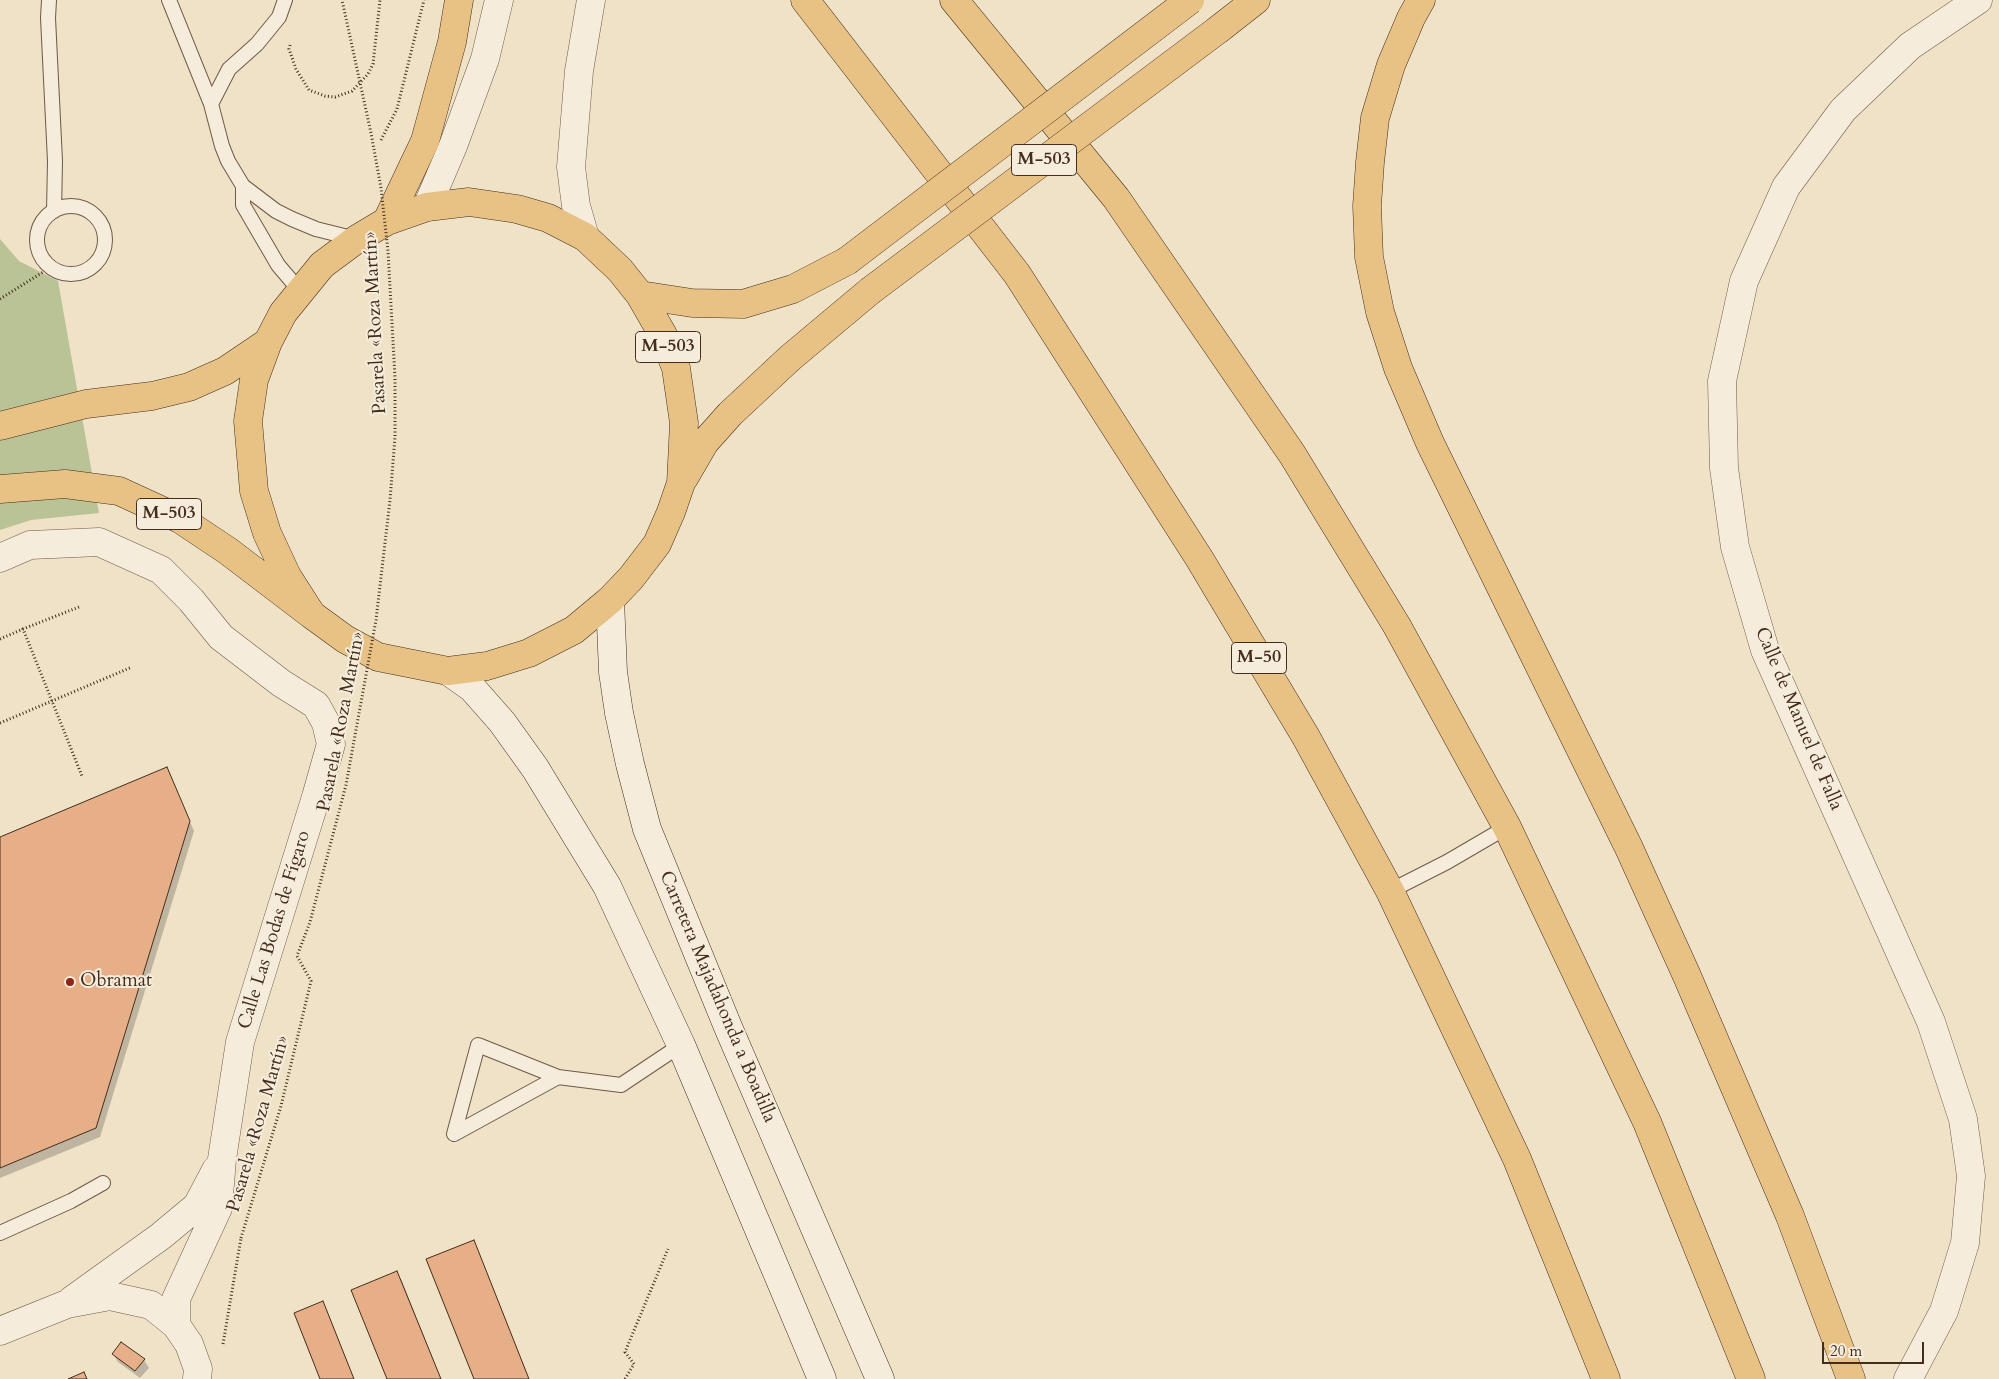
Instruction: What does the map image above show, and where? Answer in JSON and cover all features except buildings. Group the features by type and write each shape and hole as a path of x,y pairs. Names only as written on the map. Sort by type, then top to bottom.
{"highway":[{"path":"388,221 425,141 452,42 459,0"},
{"name":"M-50","path":"805,0 1017,274 1199,558 1306,737 1390,891 1517,1159 1606,1379"},
{"path":"954,0 1116,198 1292,454 1397,626 1507,826 1647,1122 1751,1379"},
{"name":"M-503","path":"640,295 692,302 743,304 793,289 847,261 1190,0"},
{"name":"M-503","path":"0,489 65,484 119,491 180,519 228,551 345,639 378,657 448,671 488,666 529,653 574,630 610,600 631,578 657,544 681,483 705,442 730,414 790,358 870,291 1256,0"},
{"path":"1421,0 1411,18 1391,65 1375,118 1367,206 1369,257 1380,312 1395,359 1430,443 1565,721 1630,848 1680,959 1790,1216 1851,1379"},
{"name":"M-503","path":"312,616 287,576 267,533 254,491 248,421 254,380 268,342 283,312 322,265 357,239 388,221 427,206 469,202 517,209 548,218 585,237 620,270 640,295 663,335 676,368 684,423 681,483"},
{"name":"M-503","path":"0,426 86,404 152,396 189,387 224,372 268,342"}],"street":[{"path":"427,206 453,146 486,59 499,0"},
{"path":"585,237 576,206 571,167 579,71 591,0"},
{"name":"Calle de Manuel de Falla","path":"1908,1379 1944,1311 1965,1243 1971,1176 1963,1119 1931,1022 1764,650 1735,547 1724,468 1722,381 1744,281 1786,187 1843,110 1910,46 1978,0"},
{"name":"Calle Las Bodas de Fígaro","path":"0,558 30,545 99,542 161,570 191,600 221,637 281,683 316,705 326,723 331,744 240,1042 222,1159 218,1208 176,1299 176,1325"},
{"name":"Carretera Majadahonda a Boadilla","path":"610,600 613,672 618,705 630,764 647,829 728,1027 880,1379"},
{"path":"448,671 472,688 502,722 565,814 606,886 681,1045 822,1379"},
{"name":"Calle Las Bodas de Fígaro","path":"67,1304 161,1236 198,1206 222,1159"},
{"path":"0,1331 67,1304 110,1296 151,1306 176,1325 189,1344 198,1369 197,1379"}],"lane":[{"path":"48,0 55,162 54,211"},
{"path":"169,0 211,104 222,146 228,161 243,186 276,211 292,219 316,228 357,239"},
{"path":"211,104 229,69 257,44 279,17 285,0"},
{"path":"243,186 243,205 278,264 300,291"},
{"path":"64,206 76,206 87,209 96,216 103,226 106,237 100,258 93,266 83,272 72,274 61,272 52,267 44,259 39,249 37,238 40,225 54,211 64,206"},
{"path":"1390,891 1447,862 1507,826"},
{"path":"558,1077 454,1134 478,1045 558,1077 620,1085 681,1045"},
{"path":"0,1233 71,1201 103,1183"}],"path":[{"name":"Pasarela «Roza Martín»","path":"223,1345 241,1238 281,1106 311,981 298,956 310,922 349,767 376,620 390,500 395,437 394,349 388,251 381,188 371,133 342,0"},
{"path":"289,48 296,69 309,90 325,96 335,96 352,91 368,74 373,64 380,0"},
{"path":"380,140 397,109 424,0"},
{"path":"0,298 52,267"},
{"path":"0,639 79,608"},
{"path":"23,629 82,776"},
{"path":"0,723 132,667"},
{"path":"624,1379 634,1364 625,1352 668,1249"}],"green space":[{"path":"0,239 19,261 58,281 99,513 31,520 0,530"}],"place":[{"name":"Obramat","path":"70,982"}]}
